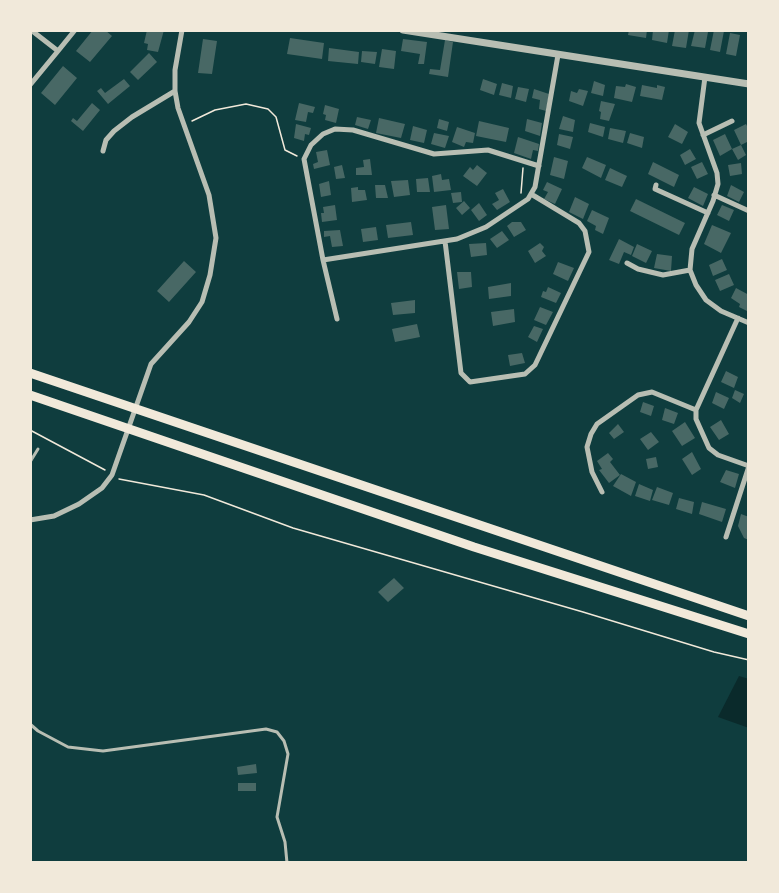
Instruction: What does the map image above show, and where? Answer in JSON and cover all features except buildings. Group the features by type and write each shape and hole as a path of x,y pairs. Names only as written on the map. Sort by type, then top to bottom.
{"highway":[{"path":"30,373 749,616"},
{"path":"30,395 462,543 749,634"}],"street":[{"path":"32,30 58,51"},
{"path":"30,85 75,30"},
{"path":"30,520 54,516 80,504 102,488 112,475 151,364 189,322 202,302 210,275 216,238 209,195 178,108 175,91 175,70 182,30"},
{"path":"403,30 749,84"},
{"path":"323,260 458,239 486,227 520,204 535,187 558,55"},
{"path":"705,77 699,123 717,173 718,184 692,249 690,270 706,300 749,323"},
{"path":"103,151 106,141 114,131 132,117 175,91"},
{"path":"704,135 732,121"},
{"path":"337,319 304,159 311,146 323,134 335,129 354,130 434,154 488,150 539,166"},
{"path":"656,185 655,189 708,213"},
{"path":"445,241 461,373 470,382 525,374 535,365 589,252 585,231 579,223 531,194"},
{"path":"714,195 749,211"},
{"path":"627,263 638,269 663,275 690,270"},
{"path":"726,537 749,466 718,455 710,448 696,419 696,410 738,318"},
{"path":"602,492 592,472 587,447 597,424 638,395 652,392 696,410"}],"lane":[{"path":"30,462 38,449"},
{"path":"30,724 38,731 68,747 103,751 266,729 277,732 284,741 288,754 277,817 285,842 287,863"}],"path":[{"path":"184,124 216,110 246,104 268,110 276,117 285,150 304,159"},
{"path":"520,204 524,161"},
{"path":"30,430 122,480 204,495 293,528 714,652 749,660"}],"water":[{"path":"739,676 749,679 749,728 718,717"}]}
